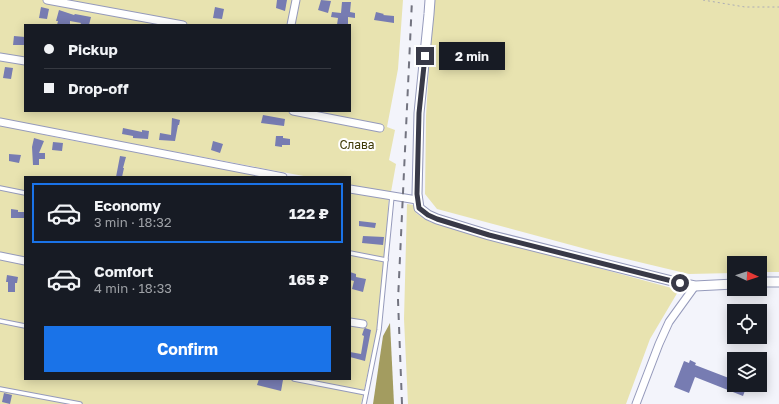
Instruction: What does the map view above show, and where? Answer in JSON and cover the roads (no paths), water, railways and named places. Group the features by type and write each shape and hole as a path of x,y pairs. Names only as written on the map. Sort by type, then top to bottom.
{"street":[{"path":"47,0 178,24"},
{"path":"291,24 296,0"},
{"path":"430,0 430,14 419,113 417,200 419,208 428,215 437,219 489,235 695,286 727,284"},
{"path":"0,57 24,61"},
{"path":"298,112 380,128"},
{"path":"0,122 279,176"},
{"path":"351,189 417,200"},
{"path":"0,256 24,260"},
{"path":"767,282 779,282"},
{"path":"636,404 659,344 667,328 695,286"},
{"path":"351,322 362,324"}],"lane":[{"path":"0,188 24,193"},
{"path":"364,404 379,330 392,196"},
{"path":"351,253 386,260"},
{"path":"0,321 24,326"},
{"path":"299,380 366,393"},
{"path":"0,389 80,404"}],"railway":[{"path":"402,404 398,300 412,0"}],"park label":[{"name":"Слава","path":"357,144"}]}
